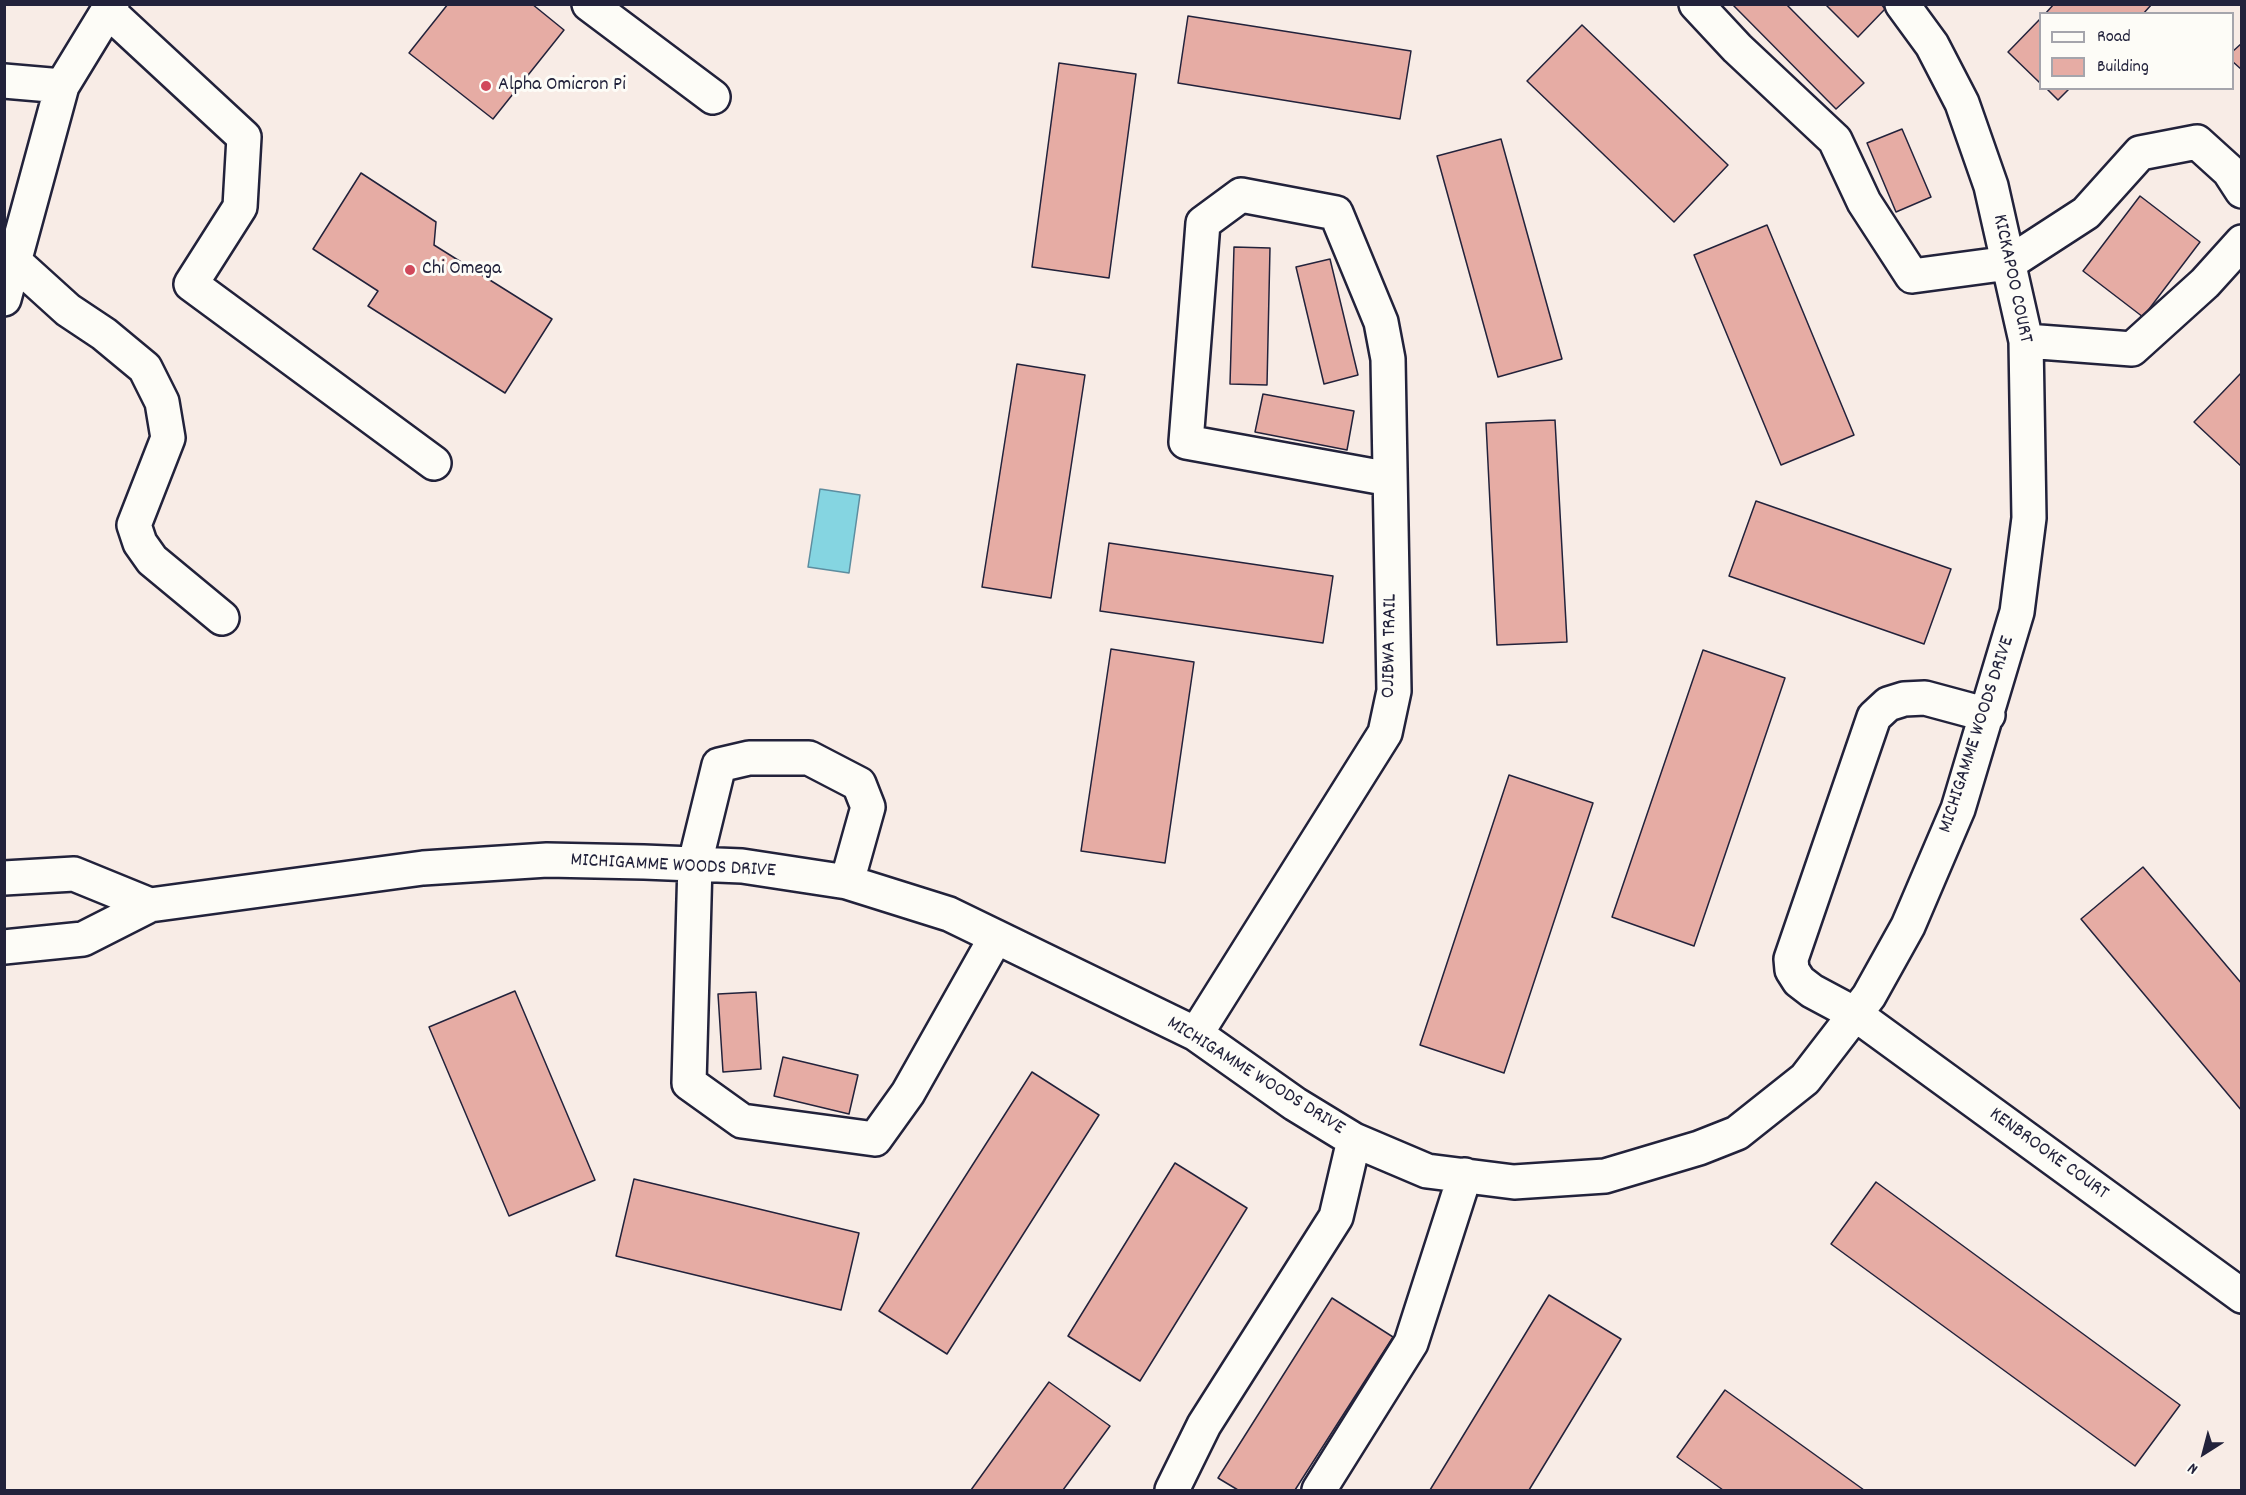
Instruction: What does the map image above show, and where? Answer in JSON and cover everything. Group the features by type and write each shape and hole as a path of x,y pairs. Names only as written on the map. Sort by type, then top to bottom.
{"street":[{"path":"589,4 713,97"},
{"path":"1696,4 1737,48 1835,140 1864,202 1912,276 2009,263 2086,213 2140,153 2197,142 2229,171 2241,191"},
{"name":"KICKAPOO COURT","path":"1902,4 1932,45 1962,103 1991,186 2026,340 2029,518 2017,612"},
{"path":"4,299 10,259 62,86 110,8 244,137 240,207 191,284 434,463"},
{"path":"4,81 62,86"},
{"name":"OJIBWA TRAIL","path":"1196,1034 1385,733 1394,691 1388,359 1381,322 1336,213 1241,195 1203,223 1186,442 1390,479"},
{"path":"2026,340 2132,349 2205,283 2241,242"},
{"path":"10,259 68,310 104,334 145,368 162,402 168,438 134,525 140,543 153,560 222,618"},
{"name":"MICHIGAMME WOODS DRIVE","path":"4,947 83,939 150,905 423,868 547,861 742,866 847,882 949,914 1196,1034 1295,1104 1354,1140 1427,1171 1514,1182 1605,1176 1699,1148 1737,1133 1805,1079 1856,1014 1869,996 1908,926 1959,809 2017,612"},
{"name":"KENBROOKE COURT","path":"1988,715 1925,698 1904,699 1888,704 1874,717 1791,959 1792,970 1799,981 1812,991 1856,1014 2241,1296"},
{"path":"847,882 868,807 859,784 808,758 749,758 719,765 695,863 689,1083 742,1121 875,1139 908,1093 996,937"},
{"name":"MICHIGAMME WOODS DRIVE","path":"4,878 74,874 150,905"},
{"path":"1172,1491 1204,1425 1336,1217 1354,1140"},
{"path":"1318,1491 1412,1342 1465,1175"}],"water":[{"path":"820,489 860,495 849,573 808,567"}],"building":[{"name":"Alpha Omicron Pi","path":"448,4 532,4 564,30 493,119 409,53"},
{"path":"1732,4 1786,4 1864,83 1836,109"},
{"path":"1825,4 1881,4 1885,9 1858,37"},
{"path":"2054,4 2152,4 2145,12 2047,12"},
{"path":"1188,16 1411,51 1400,119 1178,83"},
{"path":"2039,20 2039,82 2008,52"},
{"path":"1582,25 1728,165 1674,222 1527,81"},
{"path":"2242,43 2242,70 2234,63 2234,50"},
{"path":"1059,63 1136,74 1109,278 1032,267"},
{"path":"2048,90 2068,90 2058,100"},
{"path":"1902,129 1931,197 1896,212 1867,143"},
{"path":"1501,139 1562,359 1498,377 1437,156"},
{"name":"Chi Omega","path":"361,173 436,222 434,245 552,319 505,393 368,306 378,291 313,249"},
{"path":"2140,196 2200,242 2143,317 2083,271"},
{"path":"1767,225 1854,435 1781,465 1694,255"},
{"path":"1234,247 1270,248 1267,385 1230,384"},
{"path":"1330,259 1358,375 1324,384 1296,267"},
{"path":"1017,364 1085,375 1051,598 982,587"},
{"path":"2242,372 2242,467 2194,422"},
{"path":"1263,394 1354,411 1347,450 1255,432"},
{"path":"1555,420 1567,642 1497,645 1486,423"},
{"path":"1756,501 1951,569 1924,644 1729,576"},
{"path":"1109,543 1333,576 1323,643 1100,611"},
{"path":"1111,649 1194,662 1165,863 1081,851"},
{"path":"1703,650 1785,678 1694,946 1612,917"},
{"path":"1509,775 1593,803 1504,1073 1420,1045"},
{"path":"2143,867 2242,984 2242,1111 2081,919"},
{"path":"515,991 595,1180 509,1216 429,1027"},
{"path":"756,992 761,1069 723,1072 718,994"},
{"path":"783,1057 858,1075 849,1114 774,1096"},
{"path":"1032,1072 1099,1115 947,1354 879,1311"},
{"path":"1175,1163 1247,1208 1140,1381 1068,1336"},
{"path":"634,1179 859,1233 841,1310 616,1256"},
{"path":"1876,1182 2180,1405 2135,1466 1831,1244"},
{"path":"1549,1295 1621,1339 1529,1490 1430,1490"},
{"path":"1332,1298 1393,1337 1295,1490 1238,1490 1218,1478"},
{"path":"1049,1382 1110,1426 1063,1490 971,1490"},
{"path":"1725,1390 1864,1490 1723,1490 1677,1457"}],"place":[{"name":"Alpha Omicron Pi","path":"486,86"},
{"name":"Chi Omega","path":"410,270"}]}
